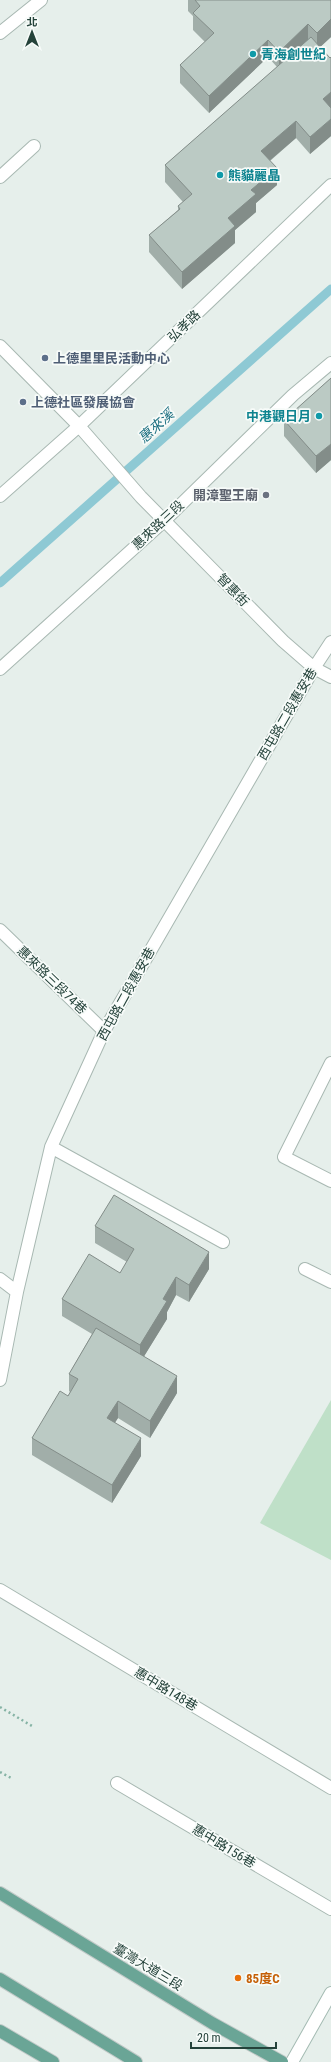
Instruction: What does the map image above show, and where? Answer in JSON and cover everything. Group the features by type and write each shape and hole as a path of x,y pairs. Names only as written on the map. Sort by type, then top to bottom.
{"main road":[{"name":"臺灣大道三段","path":"0,1893 205,2018 282,2062"},
{"path":"0,1979 136,2062"},
{"path":"0,2031 53,2062"}],"street":[{"path":"0,33 41,0"},
{"path":"0,177 34,146"},
{"name":"弘孝路","path":"0,496 79,426 331,185"},
{"path":"0,346 79,426"},
{"name":"惠來路三段","path":"0,669 165,520 293,395 331,363"},
{"name":"智惠街","path":"79,426 141,497 284,641 314,668 331,677"},
{"name":"西屯路二段惠安巷","path":"0,1380 17,1292 51,1147 104,1031 314,668 331,642"},
{"name":"惠來路三段74巷","path":"0,930 104,1031"},
{"path":"331,1062 284,1157 331,1181"},
{"path":"51,1147 223,1242"},
{"path":"305,1269 331,1282"},
{"path":"0,1279 17,1292"},
{"name":"惠中路148巷","path":"0,1590 331,1788"},
{"name":"惠中路156巷","path":"117,1783 331,1909"},
{"path":"292,2062 331,1992"}],"path":[{"path":"0,1707 32,1726"},
{"path":"0,1772 13,1779"}],"green space":[{"path":"331,1400 331,1560 260,1523"}],"building":[{"name":"青海創世紀","path":"195,0 331,0 331,19 317,33 308,24 279,52 268,40 209,96 180,65 214,33 193,13 200,6"},
{"name":"熊貓麗晶","path":"311,37 330,58 331,57 331,92 323,99 331,108 331,119 310,137 296,121 261,151 277,168 251,190 256,194 228,218 235,226 182,272 149,235 180,209 178,206 192,194 165,165"},
{"name":"中港觀日月","path":"331,378 331,444 316,456 284,420"},
{"path":"114,1195 209,1252 189,1285 176,1277 163,1299 167,1301 140,1345 62,1299 89,1254 120,1273 134,1249 95,1226"},
{"path":"96,1328 177,1376 150,1421 118,1401 107,1418 141,1438 112,1485 32,1438 60,1391 68,1396 78,1379 69,1374"}],"waterway":[{"name":"惠來溪","path":"0,583 331,289"}],"place":[{"name":"青海創世紀","path":"253,54"},
{"name":"熊貓麗晶","path":"220,175"},
{"name":"上德里里民活動中心","path":"45,358"},
{"name":"上德社區發展協會","path":"23,402"},
{"name":"中港觀日月","path":"319,416"},
{"name":"開漳聖王廟","path":"266,495"},
{"name":"85度C","path":"238,1978"}]}
